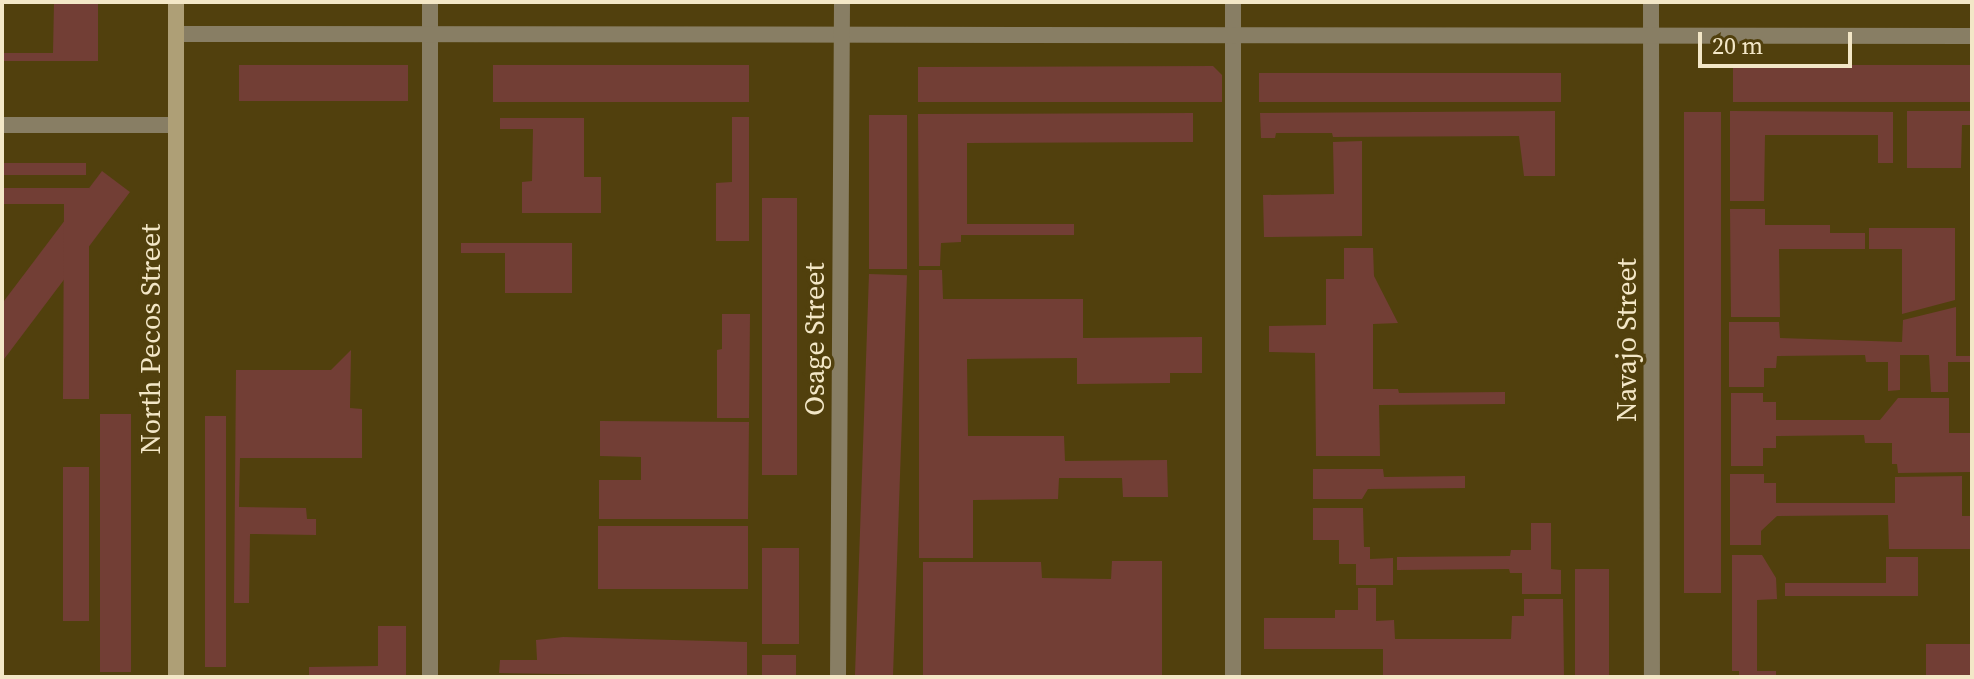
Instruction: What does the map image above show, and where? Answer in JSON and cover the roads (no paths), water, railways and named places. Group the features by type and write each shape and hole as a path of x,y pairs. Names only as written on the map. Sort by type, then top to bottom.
{"main road":[{"name":"North Pecos Street","path":"176,2 176,677"}],"street":[{"path":"430,2 430,677"},
{"name":"Osage Street","path":"838,677 842,2"},
{"path":"1233,2 1233,677"},
{"name":"Navajo Street","path":"1651,2 1652,677"},
{"path":"176,34 1972,36"},
{"path":"2,125 176,125"}]}
